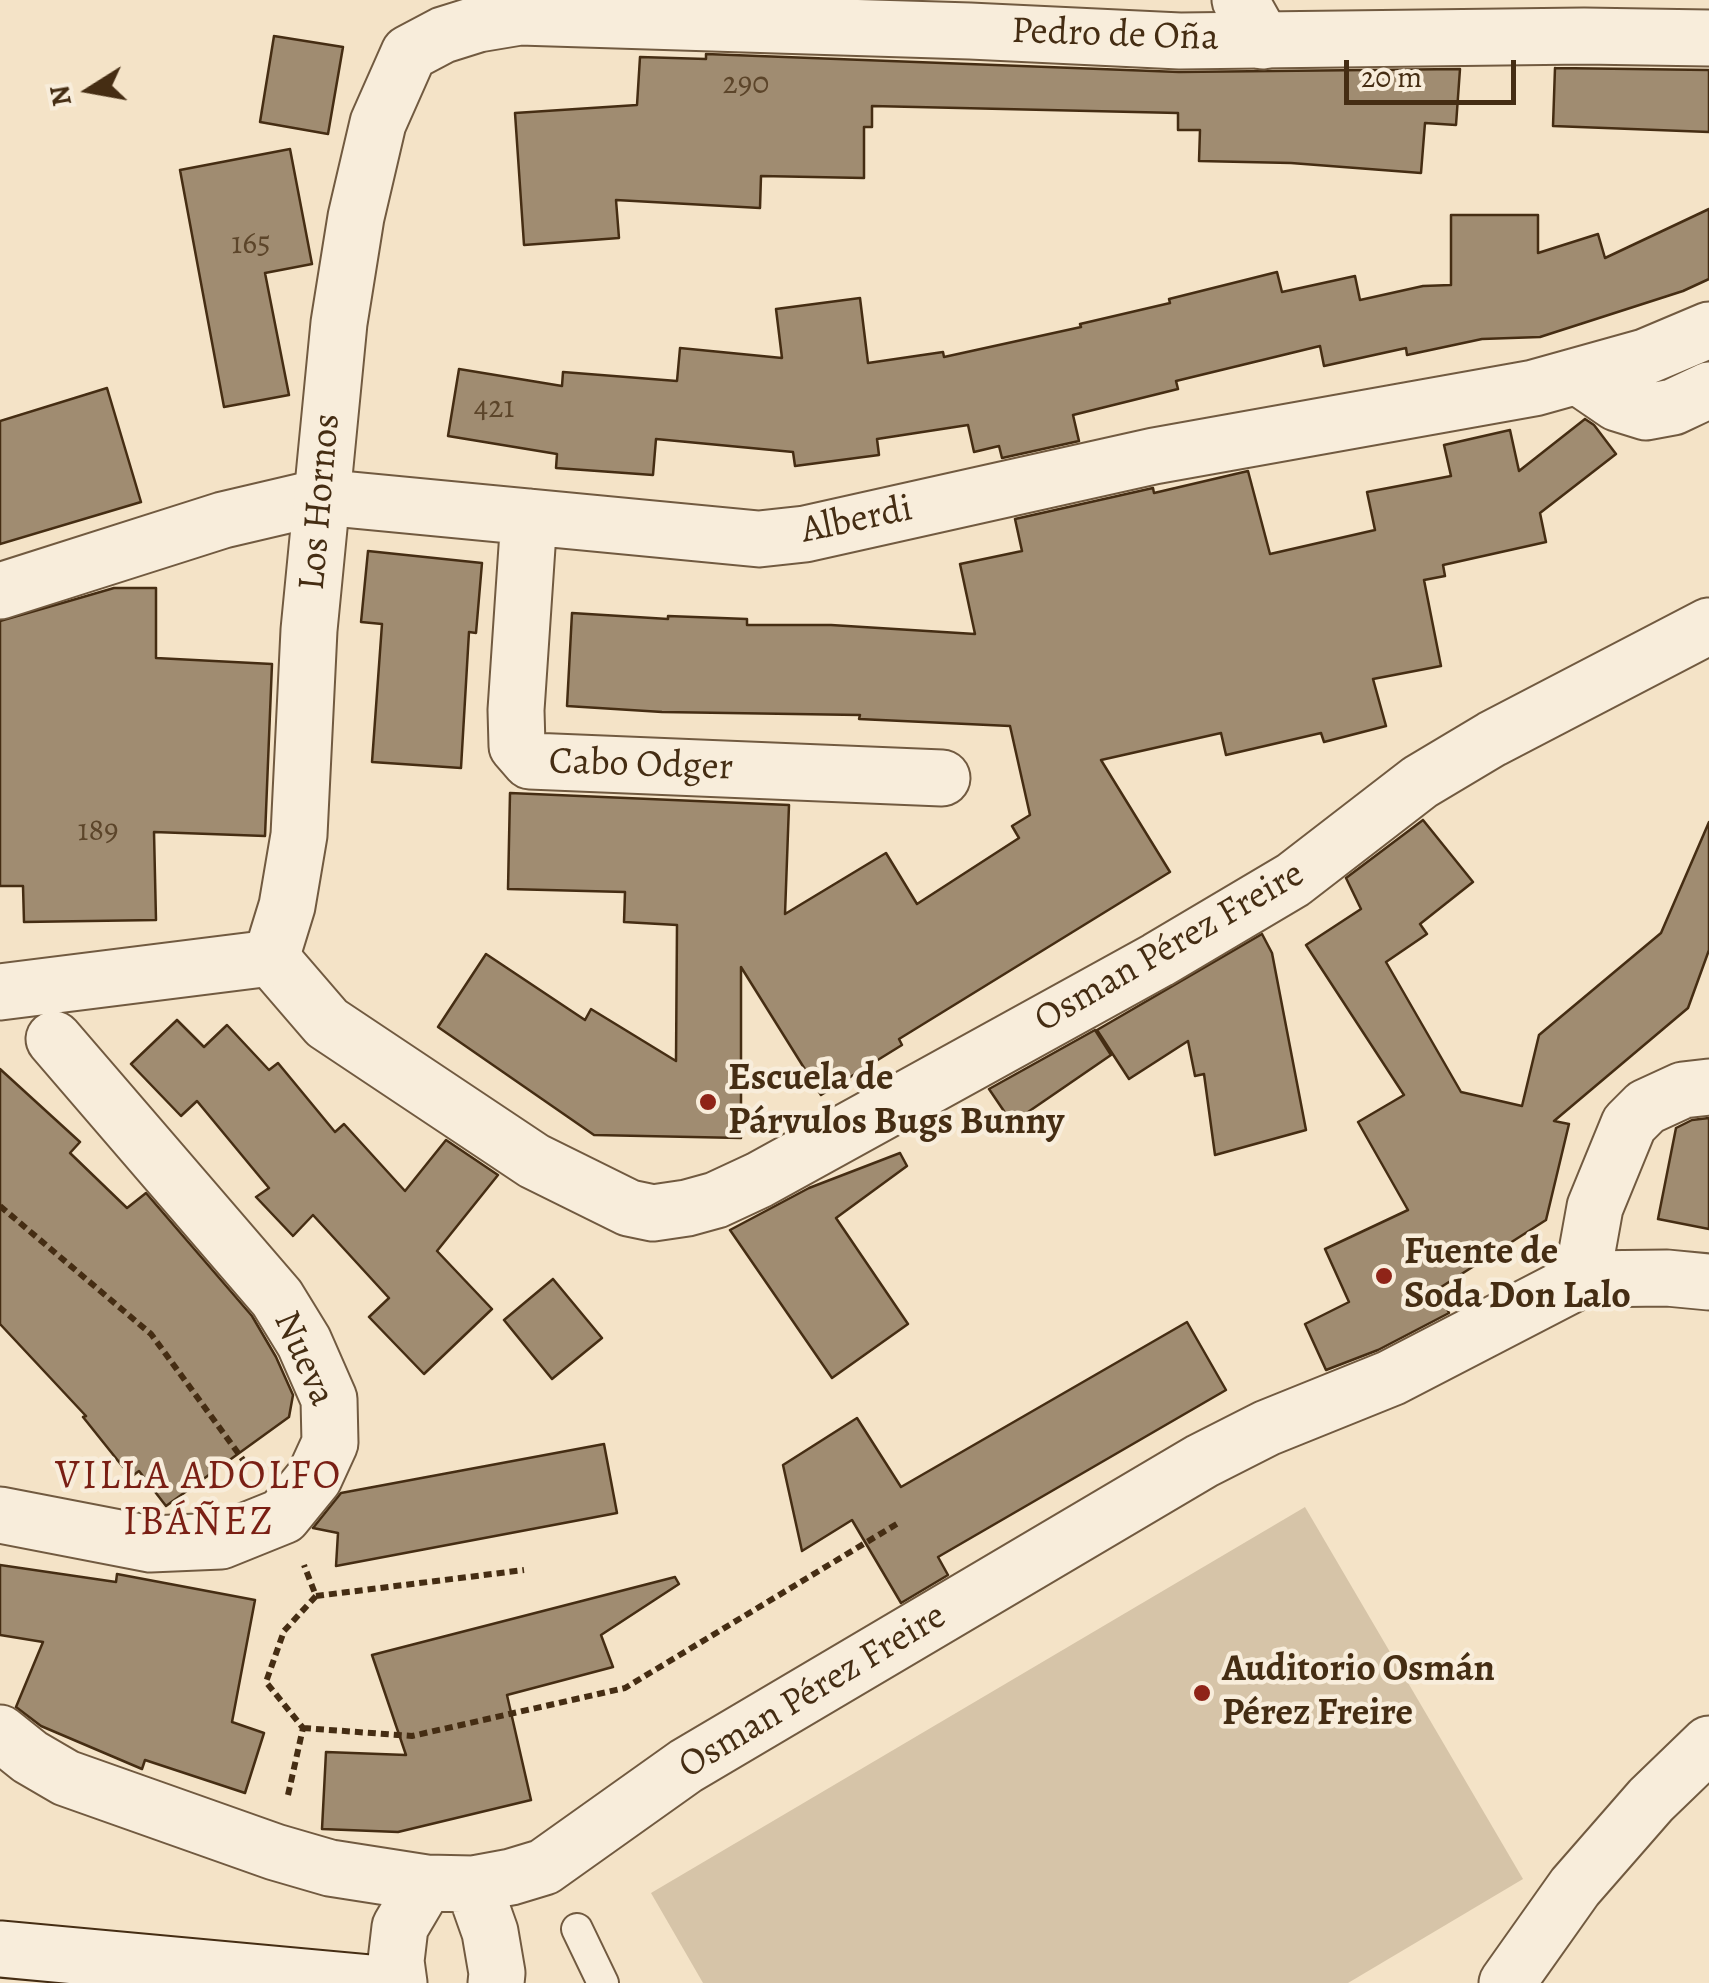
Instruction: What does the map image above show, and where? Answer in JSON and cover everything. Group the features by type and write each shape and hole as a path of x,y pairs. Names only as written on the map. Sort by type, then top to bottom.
{"street":[{"name":"Pedro de Oña","path":"408,54 443,35 478,24 572,9 961,15 1180,41 1252,20 1709,38"},
{"name":"Los Hornos","path":"271,958 287,906 299,836 310,630 339,323 356,217 378,123 408,54"},
{"name":"Alberdi","path":"0,591 223,520 322,497 760,539 805,534 1154,456 1534,388 1645,357 1709,330"},
{"path":"1579,377 1617,403 1646,412 1673,407 1709,390"},
{"name":"Cabo Odger","path":"529,517 516,710 517,746 530,761 942,778"},
{"name":"Osman Pérez Freire","path":"271,958 327,1023 534,1161 629,1208 653,1212 687,1208 716,1200 759,1180 1174,951 1294,880 1420,782 1492,739 1709,626"},
{"path":"0,992 271,958"},
{"name":"Nueva","path":"0,1515 150,1544 221,1541 283,1516 314,1478 330,1443 330,1400 304,1342 277,1298 54,1039"},
{"path":"1582,1279 1595,1207 1630,1124 1646,1107 1683,1090 1709,1087"},
{"name":"Osman Pérez Freire","path":"450,1884 544,1867 686,1766 1202,1461 1268,1428 1391,1378 1582,1279 1667,1278 1709,1282"},
{"path":"0,1733 66,1778 275,1852 330,1868 450,1884 490,1932 496,1983"},
{"path":"1507,1983 1575,1887 1652,1800 1709,1744"},
{"path":"399,1983 396,1961 400,1927 450,1884"},
{"path":"0,1950 369,1983"}],"lane":[{"path":"576,1929 603,1983"}],"path":[{"path":"303,1728 412,1736 624,1688 900,1522"},
{"path":"316,1596 524,1570"}],"shaded area":[{"name":"Auditorio Osmán Pérez Freire","path":"1305,1507 1523,1879 1348,1983 703,1983 651,1893"}],"building":[{"path":"274,36 343,47 328,134 260,122"},
{"path":"706,54 1179,72 1460,69 1456,125 1425,123 1421,173 1199,161 1200,130 1178,130 1178,113 872,106 872,127 864,127 864,178 761,176 760,208 616,200 619,238 524,245 515,113 637,105 640,57 706,59"},
{"path":"1555,68 1709,70 1709,132 1553,126"},
{"path":"290,149 312,264 265,273 289,395 224,407 180,170"},
{"path":"1709,209 1709,279 1683,291 1540,337 1482,339 1407,355 1406,348 1324,366 1320,346 1176,381 1178,389 1073,415 1079,441 1002,458 999,446 974,452 968,425 877,439 879,455 795,466 793,452 656,439 653,475 556,468 557,454 448,436 459,369 562,386 563,372 677,381 680,348 782,358 776,309 860,298 868,363 943,352 944,357 1081,327 1080,324 1170,303 1169,299 1277,272 1282,292 1355,276 1360,300 1423,286 1451,285 1451,215 1538,215 1538,253 1598,234 1605,258"},
{"path":"107,388 141,502 0,544 0,421"},
{"path":"1585,419 1616,454 1540,513 1546,542 1443,565 1445,576 1424,580 1441,666 1373,679 1386,726 1324,742 1321,733 1226,755 1221,733 1101,760 1170,872 899,1039 902,1045 821,1095 741,967 741,1138 594,1135 438,1027 486,954 585,1020 591,1009 676,1061 677,925 624,922 625,892 508,889 510,793 789,805 785,914 886,853 917,904 1019,838 1012,826 1030,815 1010,726 859,719 860,715 662,712 567,706 572,613 747,619 747,625 831,625 975,634 960,564 1022,551 1015,519 1248,471 1270,554 1375,530 1367,492 1451,476 1444,445 1510,430 1519,471"},
{"path":"368,551 482,563 476,633 469,632 461,768 372,762 382,624 361,622"},
{"path":"114,588 156,588 156,658 272,664 265,836 154,832 156,920 24,922 23,886 0,886 0,621"},
{"path":"1423,820 1473,882 1420,924 1427,934 1386,962 1461,1092 1522,1106 1539,1035 1661,933 1709,822 1709,950 1688,1008 1554,1121 1569,1124 1546,1220 1438,1289 1449,1313 1378,1350 1326,1370 1305,1324 1349,1302 1325,1249 1408,1210 1358,1122 1404,1095 1306,945 1361,909 1346,878"},
{"path":"1262,934 1272,953 1306,1130 1215,1155 1204,1074 1195,1076 1188,1041 1129,1079 1097,1030"},
{"path":"177,1020 204,1047 227,1025 269,1070 278,1063 335,1132 344,1124 405,1191 446,1140 498,1175 437,1251 492,1309 424,1374 369,1317 389,1298 313,1215 293,1236 256,1197 269,1188 197,1101 181,1116 131,1064"},
{"path":"1095,1030 1111,1055 1012,1123 989,1089"},
{"path":"0,1069 80,1142 70,1153 127,1208 146,1193 252,1316 293,1395 289,1417 166,1506 139,1471 131,1477 83,1417 86,1416 0,1324"},
{"path":"1709,1118 1709,1229 1658,1219 1676,1128 1692,1120"},
{"path":"900,1153 907,1166 836,1218 908,1324 832,1378 730,1230 809,1188"},
{"path":"553,1279 602,1338 552,1379 504,1320"},
{"path":"1187,1322 1226,1390 938,1557 948,1575 901,1603 852,1520 802,1551 783,1465 857,1418 901,1487"},
{"path":"604,1444 617,1513 336,1566 338,1533 313,1528 341,1493"},
{"path":"0,1565 116,1582 117,1574 255,1600 232,1722 264,1733 245,1793 145,1760 142,1769 41,1726 16,1707 43,1642 0,1635"},
{"path":"675,1577 679,1584 601,1635 613,1667 507,1695 531,1800 398,1832 322,1829 326,1752 406,1755 372,1655"}],"place":[{"name":"Escuela de Párvulos Bugs Bunny","path":"708,1102"},
{"name":"Fuente de Soda Don Lalo","path":"1384,1276"},
{"name":"Auditorio Osmán Pérez Freire","path":"1202,1693"}],"district":[{"name":"VILLA ADOLFO IBÁÑEZ","path":"199,1501"}]}
